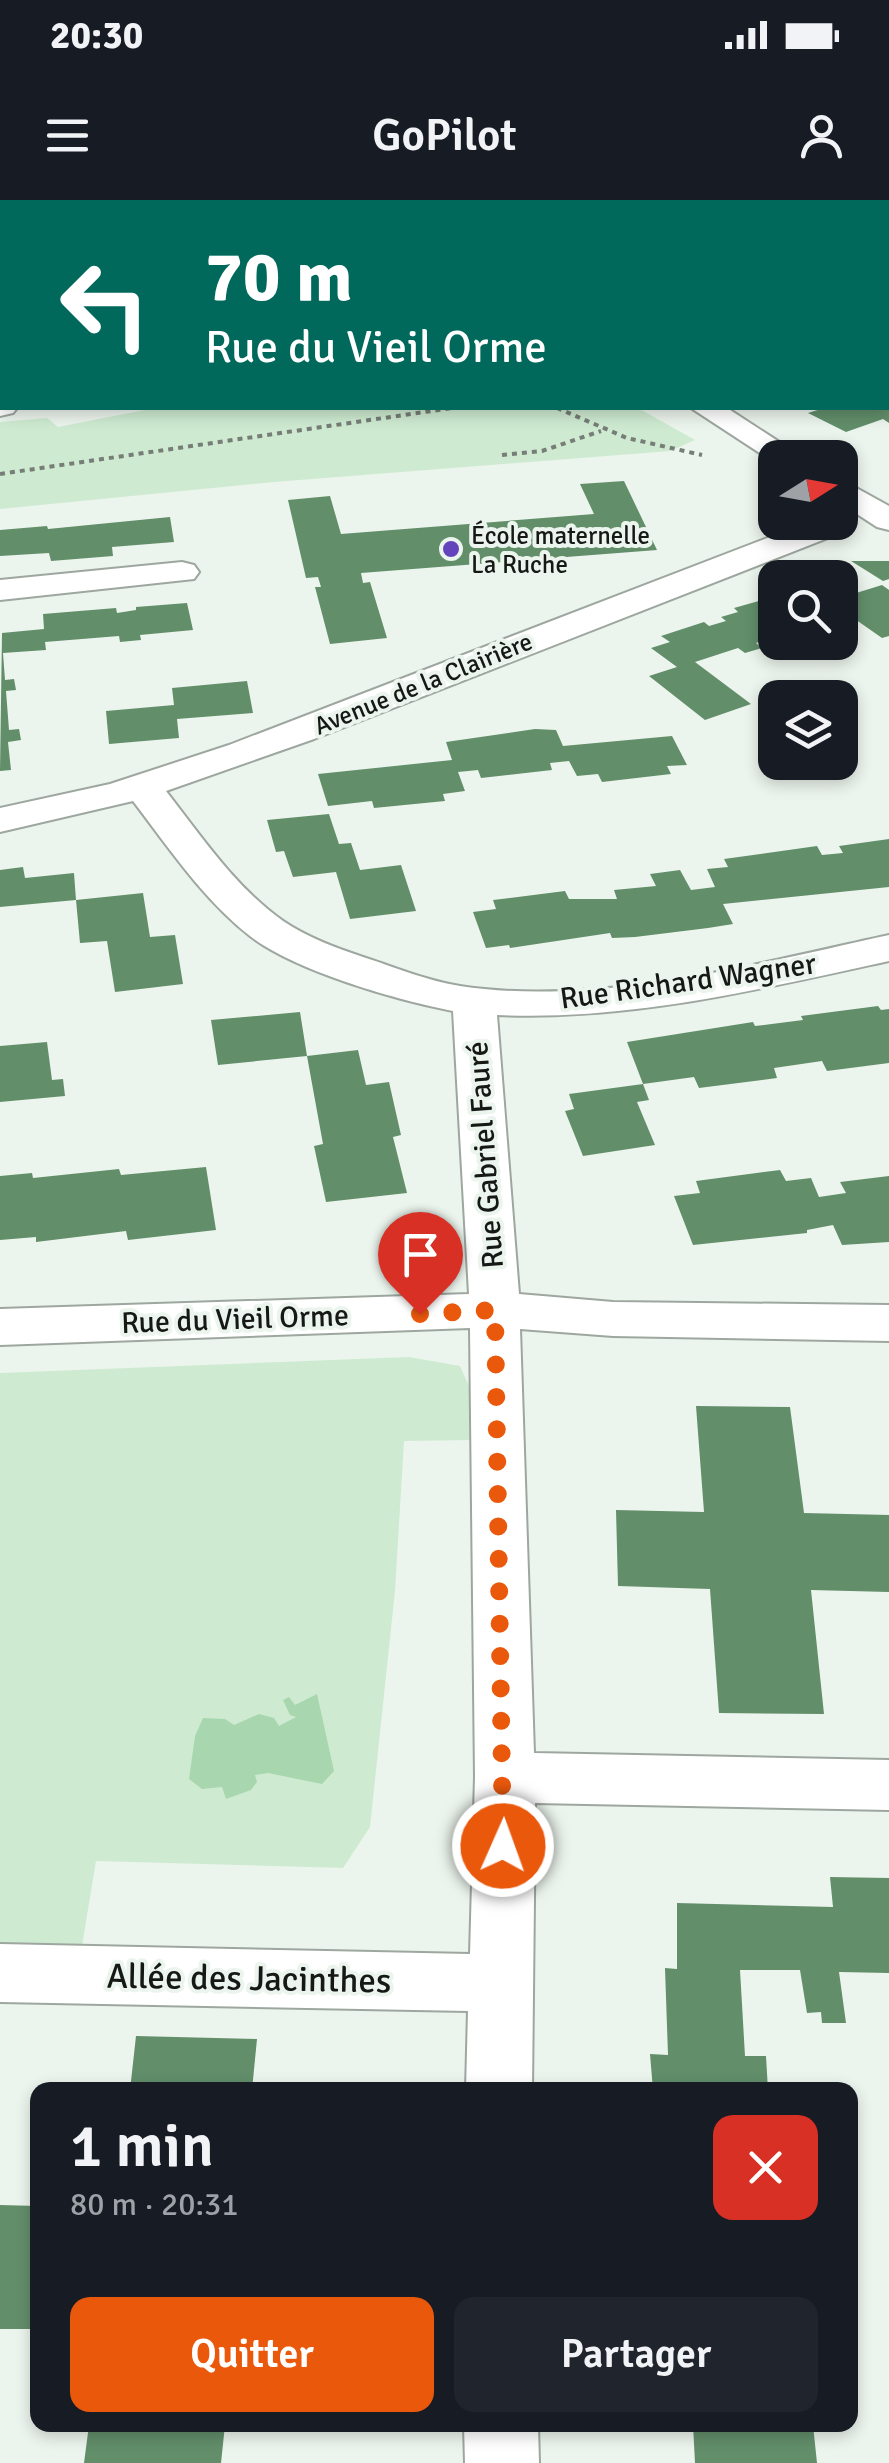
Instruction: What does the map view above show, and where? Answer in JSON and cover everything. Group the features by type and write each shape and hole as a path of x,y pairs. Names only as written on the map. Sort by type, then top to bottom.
{"street":[{"path":"709,410 759,440"},
{"name":"Avenue de la Clairière","path":"0,820 69,808 229,760 476,661 866,515"},
{"path":"0,590 182,572"},
{"name":"Rue Richard Wagner","path":"144,788 230,898 267,929 321,956 402,985 474,1001 530,1003 647,993 889,948"},
{"name":"Rue Gabriel Fauré","path":"474,1001 495,1310 505,1778 499,2082"},
{"name":"Rue du Vieil Orme","path":"0,1327 495,1310 613,1320 889,1323"},
{"path":"505,1778 889,1785"},
{"name":"Allée des Jacinthes","path":"0,1973 499,1982"},
{"path":"501,2432 502,2463"}],"path":[{"path":"0,474 438,410"},
{"path":"561,410 636,443 705,456"},
{"path":"502,455 542,452 602,430"}],"shaded area":[{"path":"145,410 642,410 695,440 670,451 274,482 0,509 0,422 47,418 58,427"},
{"path":"409,1357 460,1366 473,1395 476,1440 404,1441 395,1591 370,1827 343,1868 96,1861 81,1952 0,1951 0,1373"},
{"path":"317,1694 334,1771 322,1784 268,1773 255,1775 257,1782 251,1790 226,1799 222,1787 202,1789 189,1779 195,1736 203,1718 225,1719 234,1725 259,1714 274,1718 279,1726 296,1717 290,1715 283,1700 289,1697 295,1705"}],"building":[{"path":"889,410 889,423 883,419 846,432 808,413"},
{"path":"624,481 657,550 361,573 363,583 370,582 387,638 330,644 315,587 321,587 318,577 306,578 288,500 330,496 341,534 594,514 580,484"},
{"path":"170,517 174,542 112,547 113,556 51,561 49,553 0,556 0,530"},
{"path":"858,561 889,561 889,579 883,581 858,565"},
{"path":"882,585 889,590 889,636 882,638 858,621 858,592"},
{"path":"758,601 758,649 745,653 738,648 695,662 751,704 705,720 649,676 677,667 651,648 670,642 661,636 704,622 709,626 726,621 721,617 738,612 734,608"},
{"path":"187,603 193,630 140,635 141,640 120,642 119,636 45,642 46,650 3,653 5,680 14,679 16,690 6,691 9,730 19,729 21,740 8,742 11,770 0,771 2,633 44,629 43,614 116,608 117,613 136,607"},
{"path":"247,681 253,713 177,719 179,738 109,744 106,711 174,705 172,688"},
{"path":"535,729 556,730 563,746 672,736 687,765 667,766 671,774 602,782 598,774 577,776 569,761 550,763 552,770 481,778 478,770 458,772 465,791 443,794 445,801 374,808 372,801 328,806 318,774 452,760 446,742"},
{"path":"329,814 339,844 351,843 360,870 401,865 416,911 350,919 336,872 293,877 284,851 276,852 267,820"},
{"path":"889,839 889,887 723,904 733,924 635,937 612,938 610,933 486,948 473,912 496,909 493,900 565,891 569,899 617,899 614,890 656,886 650,874 680,870 691,890 715,887 707,869 728,867 724,859 817,846 822,855 843,853 839,846"},
{"path":"23,867 25,878 74,873 76,900 0,907 0,870"},
{"path":"143,893 150,937 175,935 183,984 115,992 107,941 80,943 76,900"},
{"path":"878,1006 881,1010 889,1009 889,1063 827,1071 822,1061 774,1068 777,1078 699,1088 694,1077 643,1084 627,1042 753,1022 755,1026 803,1020 801,1016"},
{"path":"300,1012 307,1056 218,1065 211,1020"},
{"path":"47,1042 52,1080 63,1079 65,1096 0,1102 0,1046"},
{"path":"358,1050 366,1085 389,1082 401,1135 393,1137 407,1193 326,1202 314,1146 323,1144 307,1056"},
{"path":"643,1084 649,1100 637,1102 655,1145 583,1156 565,1111 574,1109 569,1094"},
{"path":"206,1167 216,1230 128,1240 126,1231 36,1242 36,1237 0,1240 0,1176 32,1173 33,1178 119,1169 121,1175"},
{"path":"780,1170 786,1181 811,1178 819,1197 846,1193 840,1182 889,1176 889,1242 842,1245 833,1225 807,1233 693,1245 674,1196 700,1193 696,1181"},
{"path":"696,1406 790,1407 804,1513 889,1515 889,1592 811,1590 824,1714 719,1713 710,1589 618,1586 616,1510 704,1512"},
{"path":"830,1877 889,1878 889,1973 839,1972 846,2023 822,2023 821,2012 807,2013 800,1970 740,1970 745,2056 766,2056 768,2082 652,2082 650,2054 668,2055 665,1968 677,1969 677,1903 833,1907"},
{"path":"136,2036 257,2039 253,2082 131,2082"},
{"path":"0,2205 30,2206 30,2329 0,2329"},
{"path":"88,2432 224,2432 221,2463 84,2463"},
{"path":"693,2432 814,2432 817,2463 695,2463"}],"place":[{"name":"École maternelle La Ruche","path":"451,549"}],"route":[{"path":"420,1314 495,1310 505,1778 503,1846"}]}
